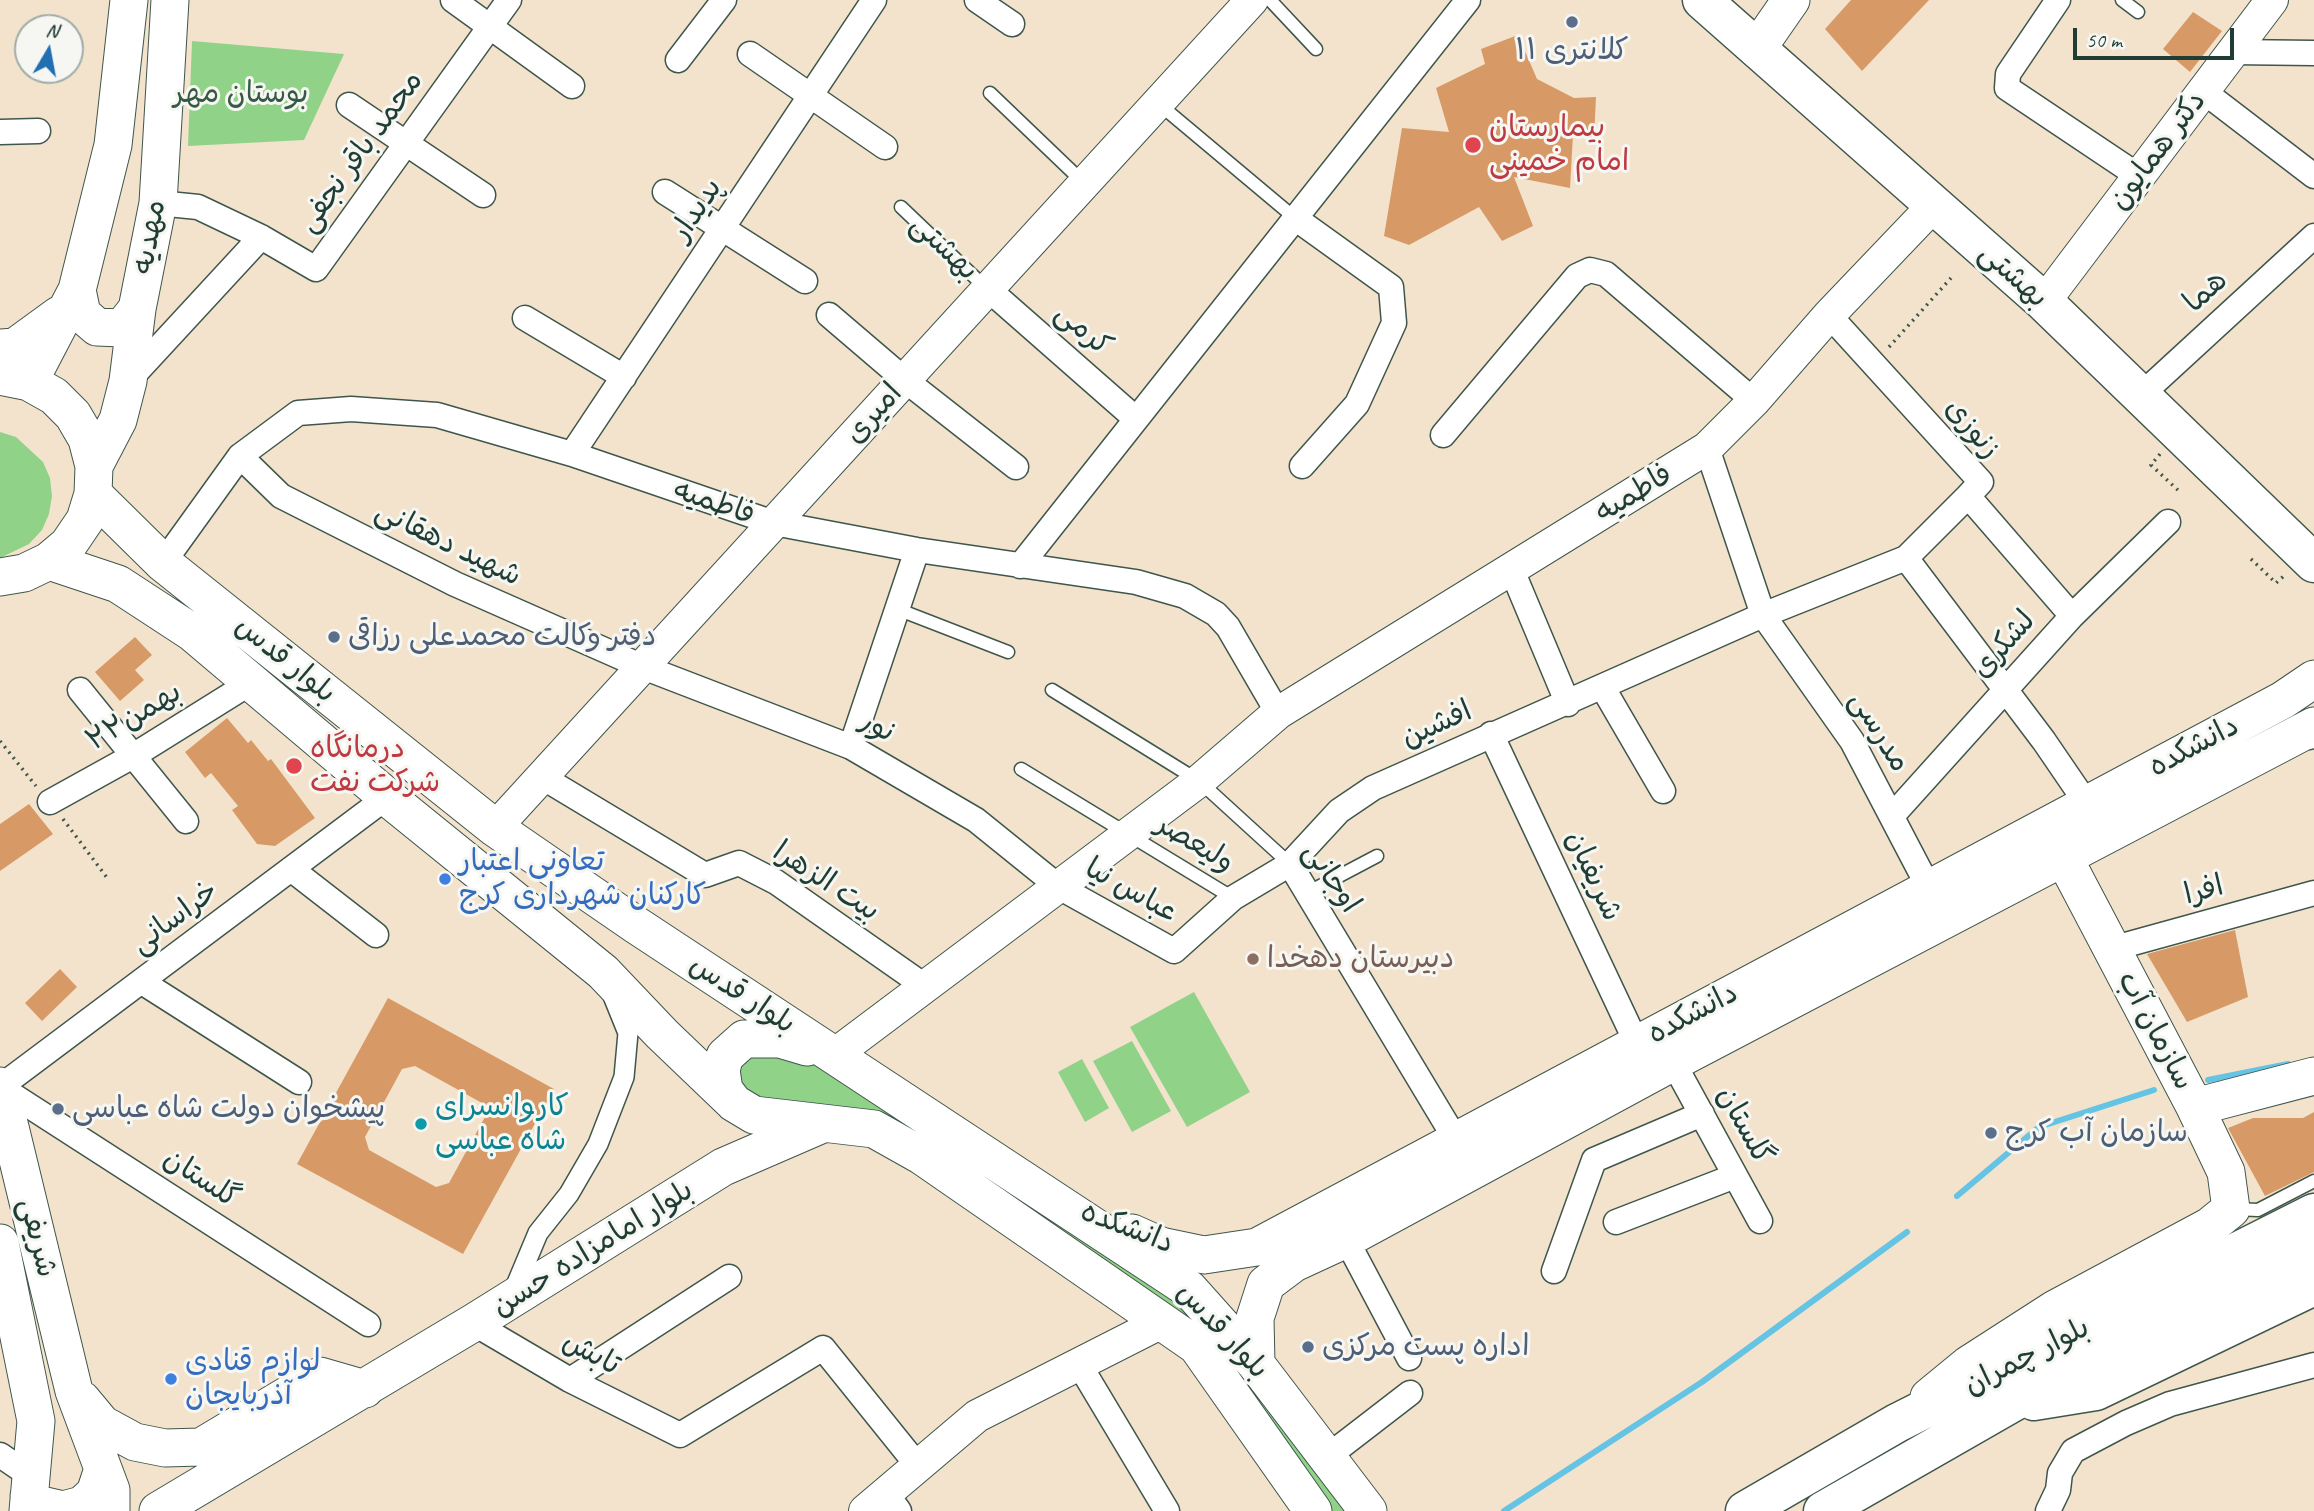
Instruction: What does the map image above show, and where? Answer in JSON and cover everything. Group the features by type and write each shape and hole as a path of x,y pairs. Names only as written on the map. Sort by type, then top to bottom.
{"main road":[{"name":"مهدیه","path":"15,379 72,299 113,145 129,0"},
{"name":"مهدیه","path":"49,561 68,545 85,520 94,480 118,420 128,381 158,202 170,0"},
{"name":"بهشتی","path":"1702,0 2044,302 2314,564"},
{"path":"1757,49 1791,0"},
{"path":"0,348 15,346 26,340 72,299 82,314 97,327 122,328 138,309"},
{"path":"15,379 54,396 74,415 87,439 94,480"},
{"path":"118,420 115,473 121,502 163,563"},
{"name":"بلوار قدس","path":"94,480 163,563 495,828 1189,1289 1256,1364 1368,1511"},
{"path":"2268,521 2314,537"},
{"path":"0,577 24,573 49,561"},
{"name":"بلوار قدس","path":"49,561 118,584 193,633 387,797 603,972 662,1034 734,1103 763,1117 874,1129 922,1156 1197,1346 1313,1511"},
{"name":"دانشکده","path":"1057,1200 1161,1246 1204,1255 1256,1247 2283,700 2314,678"},
{"path":"2283,700 2307,701 2313,708 2312,729"},
{"name":"دانشکده","path":"1256,1364 1255,1318 1266,1284 1294,1263 1346,1239 1673,1062 2312,729"},
{"name":"سازمان آب","path":"2064,858 2195,1107 2226,1172 2231,1209"},
{"path":"734,1103 724,1090 721,1070 725,1056 744,1039 780,1039 834,1055"},
{"path":"2195,1107 2314,1076"},
{"name":"شریفی","path":"0,1086 74,1391 111,1490 111,1511"},
{"name":"بلوار امامزاده حسن","path":"158,1511 336,1403 365,1389 723,1167 828,1122"},
{"path":"1897,1423 1968,1365 2044,1316 2210,1226 2231,1209"},
{"name":"بلوار چمران","path":"1745,1511 1897,1423 2314,1213"},
{"name":"شریفی","path":"0,1243 36,1421 29,1494"},
{"name":"بلوار چمران","path":"1823,1511 2004,1406 2090,1360 2314,1250"},
{"path":"2004,1406 2096,1391 2314,1286"},
{"path":"74,1391 102,1424 135,1442 165,1448 201,1447 320,1376 365,1389"},
{"path":"29,1494 37,1504 63,1510 82,1505 95,1493 103,1469"}],"street":[{"path":"453,0 572,86"},
{"name":"محمد باقر نجفی","path":"158,202 198,207 261,237 316,269 509,0"},
{"path":"678,60 724,0"},
{"name":"پدیدار","path":"572,454 874,0"},
{"path":"977,0 1012,24"},
{"name":"امیری","path":"495,828 1252,0"},
{"path":"1020,566 1468,0"},
{"path":"2058,0 2008,74 2007,88 2128,169"},
{"name":"دکتر همایون","path":"2044,302 2272,0"},
{"path":"2232,52 2314,53"},
{"path":"750,54 885,147"},
{"path":"2203,92 2314,176"},
{"path":"349,105 483,195"},
{"path":"0,132 38,131"},
{"path":"665,192 805,281"},
{"name":"فاطمیه","path":"834,1055 1199,781 1278,713 1707,448 1754,401 1829,315 1934,205"},
{"path":"1295,218 1391,287 1394,323 1357,404 1302,466"},
{"name":"هما","path":"2141,395 2314,236"},
{"path":"128,381 261,237"},
{"path":"1443,435 1577,276 1590,270 1606,274 1754,401"},
{"name":"کرمی","path":"988,289 1136,419"},
{"path":"829,315 905,380 1016,467"},
{"name":"زنوزی","path":"1829,315 1981,482 1968,496 2072,615"},
{"path":"525,318 624,377"},
{"name":"فاطمیه","path":"163,563 240,456 298,413 351,409 437,415 572,454 774,523 917,550 1136,582 1185,596 1228,627 1278,713"},
{"name":"مدرسی","path":"1707,448 1763,615 1852,741 1928,888"},
{"name":"شهید دهقانی","path":"240,456 281,496 455,584 643,667"},
{"path":"1763,615 1906,558 1968,496"},
{"name":"لشکری","path":"1892,816 2072,615 2168,522"},
{"path":"851,747 917,550"},
{"path":"1906,558 2006,689 2087,804"},
{"path":"1511,568 1568,704"},
{"name":"افشین","path":"1174,951 1233,898 1290,864 1339,811 1373,788 1491,734 1568,704 1763,615"},
{"name":"نور","path":"643,667 851,747 976,820 1059,887"},
{"name":"۲۲بهمن","path":"50,802 133,756 250,683"},
{"path":"1603,688 1663,791"},
{"path":"80,690 186,821"},
{"name":"شریفیان","path":"1491,734 1637,1044"},
{"name":"بیت الزهرا","path":"542,777 705,875 739,863 776,883 926,987"},
{"name":"خراسانی","path":"0,1086 387,797"},
{"name":"اوجانی","path":"1290,864 1456,1140"},
{"path":"291,869 376,935"},
{"name":"عباس نیا","path":"1059,887 1174,951"},
{"name":"افرا","path":"2111,949 2314,893"},
{"path":"511,1299 538,1233 569,1194 598,1144 624,1077 628,1033 603,972"},
{"path":"142,982 299,1082"},
{"name":"گلستان","path":"1673,1062 1760,1221"},
{"name":"گلستان","path":"0,1086 368,1324"},
{"path":"1554,1271 1594,1160 1702,1114"},
{"path":"1616,1222 1735,1176"},
{"path":"1346,1239 1409,1358"},
{"path":"570,1380 729,1278"},
{"path":"883,1505 918,1466 977,1416 1162,1322"},
{"name":"تابش","path":"473,1323 570,1380 680,1435 823,1348 918,1466"},
{"path":"1079,1364 1167,1511"},
{"path":"2048,1511 2058,1490 2060,1473 2073,1451 2170,1404 2314,1365"},
{"path":"1327,1457 1410,1393"},
{"path":"0,1455 29,1494"}],"lane":[{"path":"1270,0 1316,49"},
{"path":"2122,0 2138,12"},
{"path":"990,93 1085,183"},
{"path":"1158,103 1295,218"},
{"name":"بهشتی","path":"901,207 988,289"},
{"path":"897,609 1008,652"},
{"name":"اوجانی","path":"1052,690 1199,781 1290,864"},
{"name":"ولیعصر","path":"1021,769 1233,898"},
{"path":"1307,893 1377,856"},
{"path":"2231,1209 2258,1210 2314,1181"}],"path":[{"path":"1873,364 1951,278"},
{"path":"2151,465 2180,492"},
{"path":"2251,559 2276,583"}],"green space":[{"name":"بوستان مهر","path":"192,41 344,54 304,140 188,146"},
{"path":"0,432 16,437 43,462 50,478 52,496 49,514 42,530 29,544 0,558"},
{"path":"1194,992 1250,1092 1187,1127 1130,1027"},
{"path":"1132,1041 1171,1111 1132,1132 1093,1061"},
{"path":"743,1056 817,1058 1187,1299 1351,1511 1322,1511 1204,1340 904,1137 782,1111 742,1092 736,1072"},
{"path":"1082,1059 1109,1108 1085,1122 1058,1072"}],"building":[{"path":"1851,0 1929,0 1862,71 1825,29"},
{"path":"2193,12 2222,31 2190,72 2163,49"},
{"name":"بیمارستان امام خمینی","path":"1518,35 1537,79 1574,98 1596,97 1594,139 1573,134 1570,188 1514,177 1533,226 1502,241 1479,207 1409,245 1384,236 1402,128 1449,132 1436,88 1485,64 1481,49"},
{"path":"135,637 152,655 135,670 144,680 120,701 95,672"},
{"path":"227,718 248,743 251,740 268,761 271,759 315,818 275,846 257,844 232,810 238,806 211,773 205,778 185,752"},
{"path":"29,804 53,834 0,871 0,824"},
{"path":"2235,930 2248,997 2187,1022 2147,954"},
{"path":"60,969 77,987 42,1021 25,1003"},
{"path":"388,998 554,1089 463,1254 297,1164","holes":["415,1066 482,1103 486,1115 449,1183 436,1187 369,1150 365,1137 402,1069"]},
{"path":"2314,1112 2314,1172 2265,1196 2228,1128 2253,1118 2303,1118"}],"waterway":[{"path":"2208,1080 2288,1064"},
{"path":"1957,1196 2039,1127 2154,1090"},
{"path":"1504,1511 1702,1382 1907,1232"}],"place":[{"name":"کلانتری ۱۱","path":"1572,22"},
{"name":"بیمارستان امام خمینی","path":"1473,145"},
{"name":"دفتر وکالت محمدعلی رزاقی","path":"334,637"},
{"name":"درمانگاه شرکت نفت","path":"294,766"},
{"name":"تعاونی اعتبار کارکنان شهرداری کرج","path":"445,879"},
{"name":"دبیرستان دهخدا","path":"1253,959"},
{"name":"پیشخوان دولت شاه عباسی","path":"58,1109"},
{"name":"کاروانسرای شاه عباسی","path":"421,1124"},
{"name":"سازمان آب کرج","path":"1991,1133"},
{"name":"اداره پست مرکزی","path":"1308,1347"},
{"name":"لوازم قنادی آذربایجان","path":"171,1379"}]}
